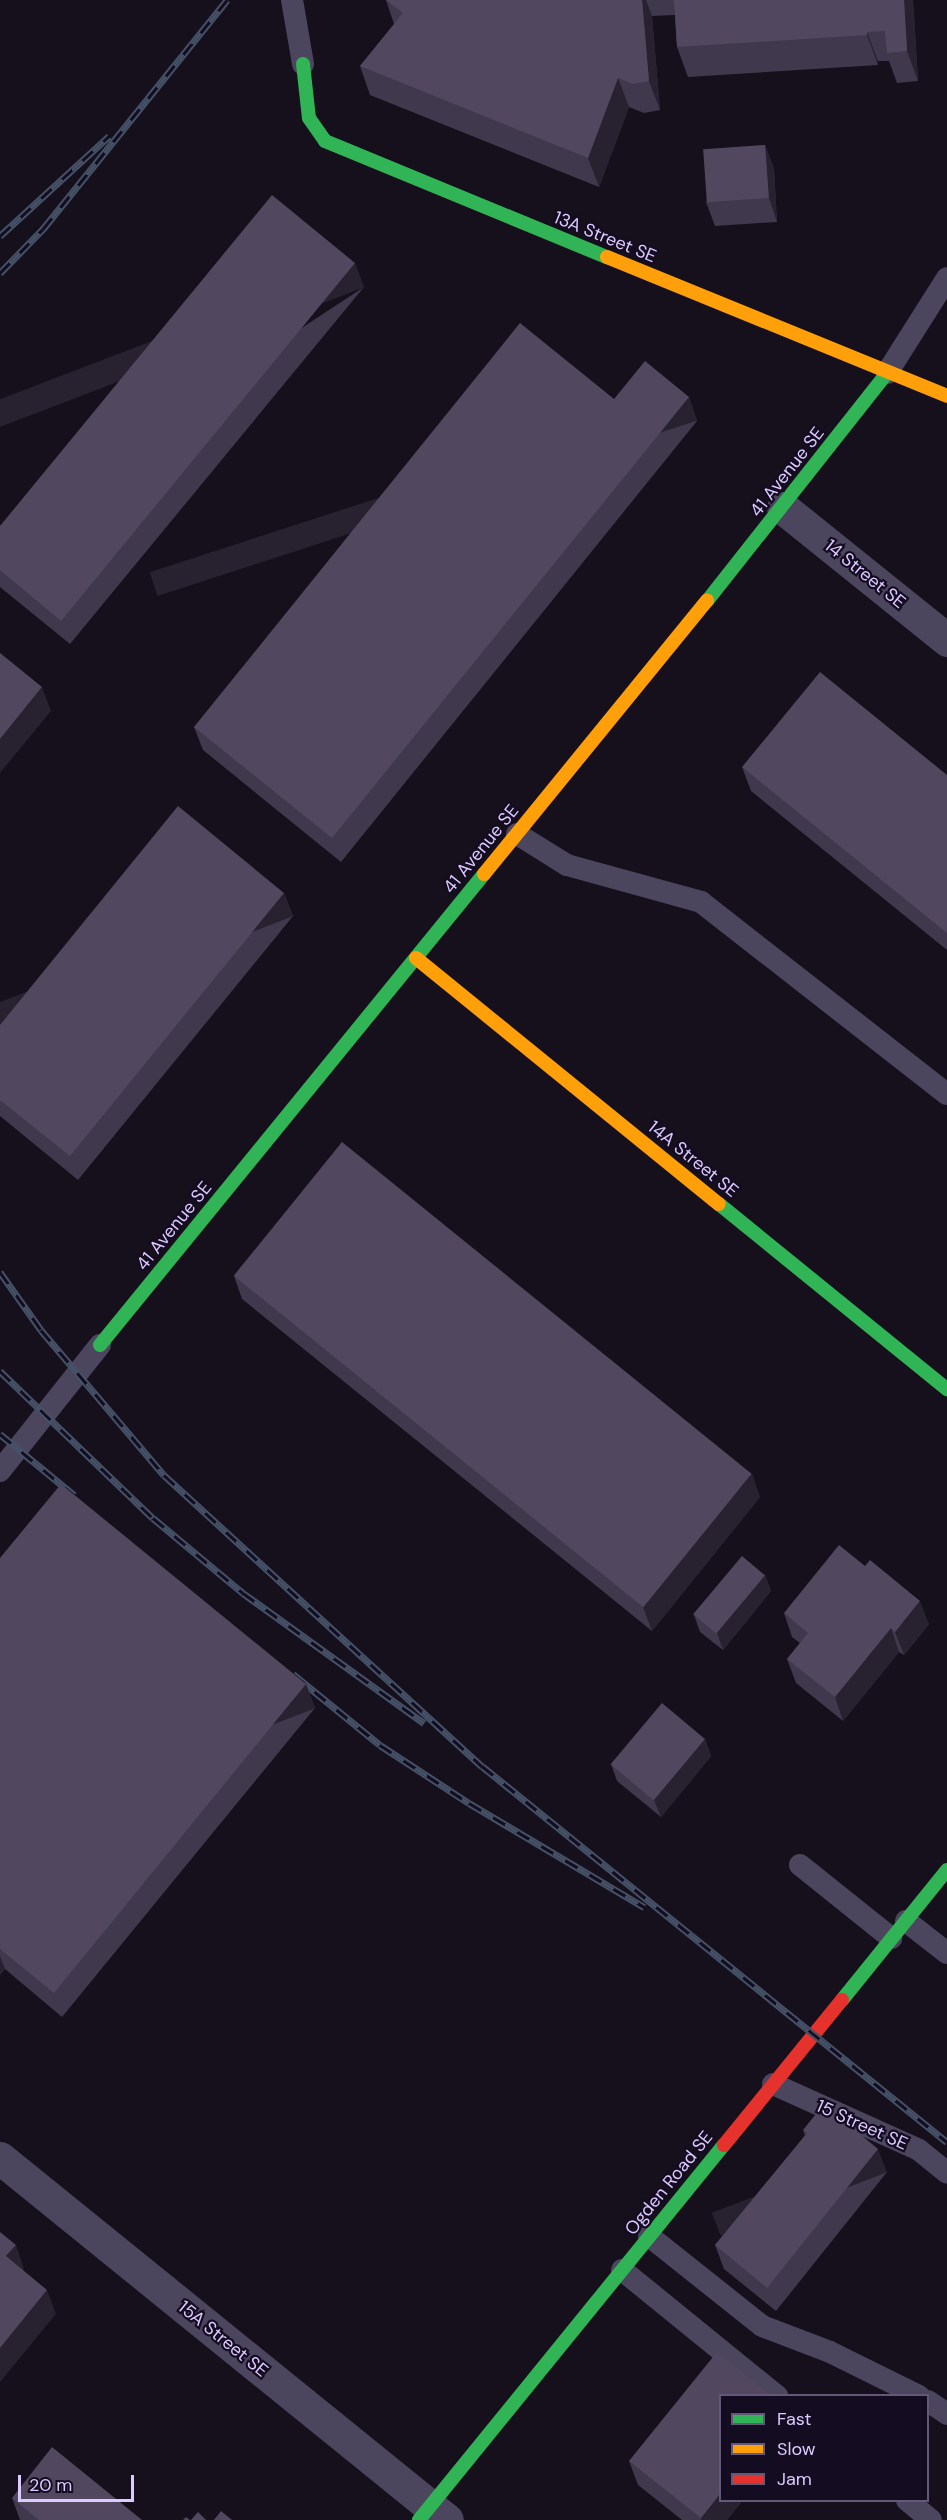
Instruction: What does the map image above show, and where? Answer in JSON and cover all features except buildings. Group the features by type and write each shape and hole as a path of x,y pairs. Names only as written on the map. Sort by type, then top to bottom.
{"street":[{"name":"13A Street SE","path":"303,64 309,118 325,141 947,396"},
{"name":"41 Avenue SE","path":"100,1345 783,508 887,373"},
{"name":"14 Street SE","path":"783,508 947,640"},
{"name":"14A Street SE","path":"416,958 947,1389"},
{"name":"Ogden Road SE","path":"432,2516 649,2236 947,1870"},
{"name":"15A Street SE","path":"0,2158 432,2516"}],"lane":[{"path":"296,3 303,64"},
{"path":"887,373 947,278"},
{"path":"517,834 567,866 701,902 947,1094"},
{"path":"0,1471 100,1345"},
{"path":"800,1865 891,1938"},
{"path":"906,1921 947,1953"},
{"name":"15 Street SE","path":"773,2084 919,2150 947,2173"},
{"path":"649,2236 762,2326 830,2352 914,2394"},
{"path":"622,2270 775,2394"},
{"path":"929,2402 947,2414"},
{"path":"909,2502 931,2520"}],"railway":[{"path":"0,273 43,229 227,0"},
{"path":"0,236 109,136"},
{"path":"0,1272 41,1330 164,1475 482,1766 947,2142"},
{"path":"0,1371 153,1518 243,1593 424,1723"},
{"path":"0,1434 74,1495"},
{"path":"293,1674 380,1745 469,1803 644,1907"}],"traffic: fast":[{"path":"303,64 309,118 325,141 607,257"},
{"path":"707,601 887,373"},
{"path":"100,1345 484,874"},
{"path":"719,1204 947,1389"},
{"path":"842,2000 947,1870"},
{"path":"419,2520 724,2145"}],"traffic: slow":[{"path":"607,257 947,396"},
{"path":"484,874 707,601"},
{"path":"416,958 719,1204"}],"traffic: jam":[{"path":"724,2145 842,2000"}]}
